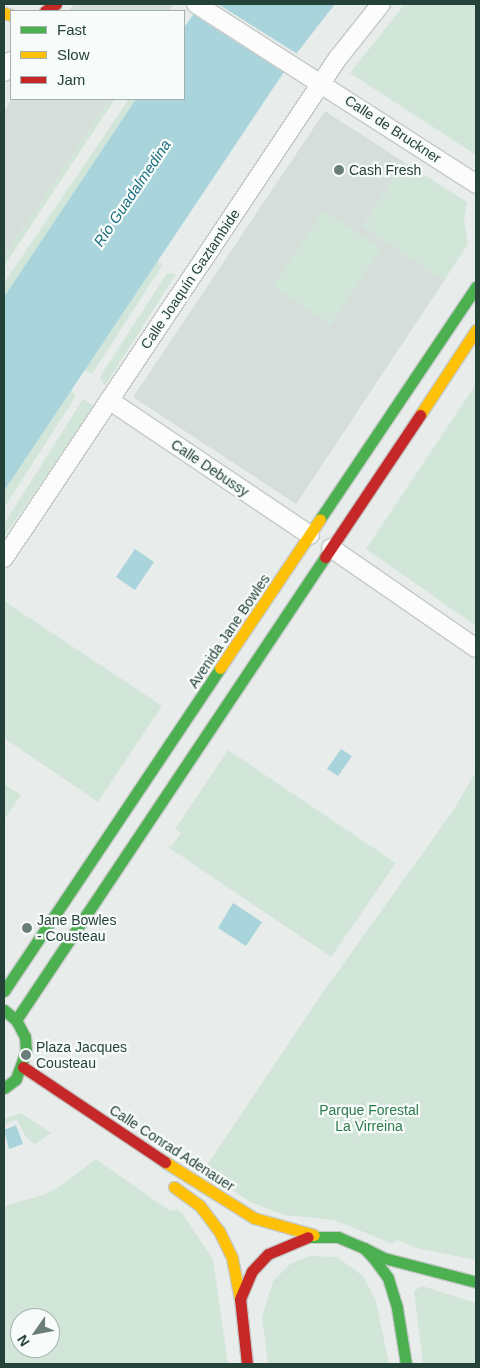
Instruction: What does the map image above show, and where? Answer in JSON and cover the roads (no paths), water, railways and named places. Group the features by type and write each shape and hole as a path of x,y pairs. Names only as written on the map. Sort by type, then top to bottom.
{"main road":[{"name":"Avenida Jane Bowles","path":"4,991 476,287"},
{"path":"16,1020 476,330"},
{"path":"4,1010 16,1020 25,1037 20,1082 4,1088"},
{"name":"Calle Conrad Adenauer","path":"23,1067 227,1203 254,1218 314,1235"},
{"path":"163,1179 200,1206 219,1230 232,1258 240,1299 247,1364"},
{"path":"240,1299 252,1271 268,1254 288,1242 314,1235 338,1237 384,1258 476,1282"},
{"path":"364,1248 388,1278 397,1308 406,1364"}],"street":[{"name":"Calle de Bruckner","path":"196,4 476,184"},
{"name":"Calle Joaquín Gaztambide","path":"4,558 109,400 315,79 381,4"},
{"name":"Calle Debussy","path":"109,400 310,535"},
{"path":"331,548 476,648"}],"water":[{"name":"Río Guadalmedina","path":"200,4 335,4 296,54 4,491 4,297 135,100 185,100 185,26"},
{"path":"135,549 154,562 135,590 116,577"},
{"path":"341,749 352,756 338,776 327,769"},
{"path":"233,903 262,922 246,946 218,928"},
{"path":"16,1125 23,1144 9,1149 4,1130"}],"place":[{"name":"Cash Fresh","path":"339,170"},
{"name":"Jane Bowles - Cousteau","path":"27,928"},
{"name":"Plaza Jacques Cousteau","path":"26,1055"}],"park label":[{"name":"Parque Forestal La Virreina","path":"369,1118"}]}
